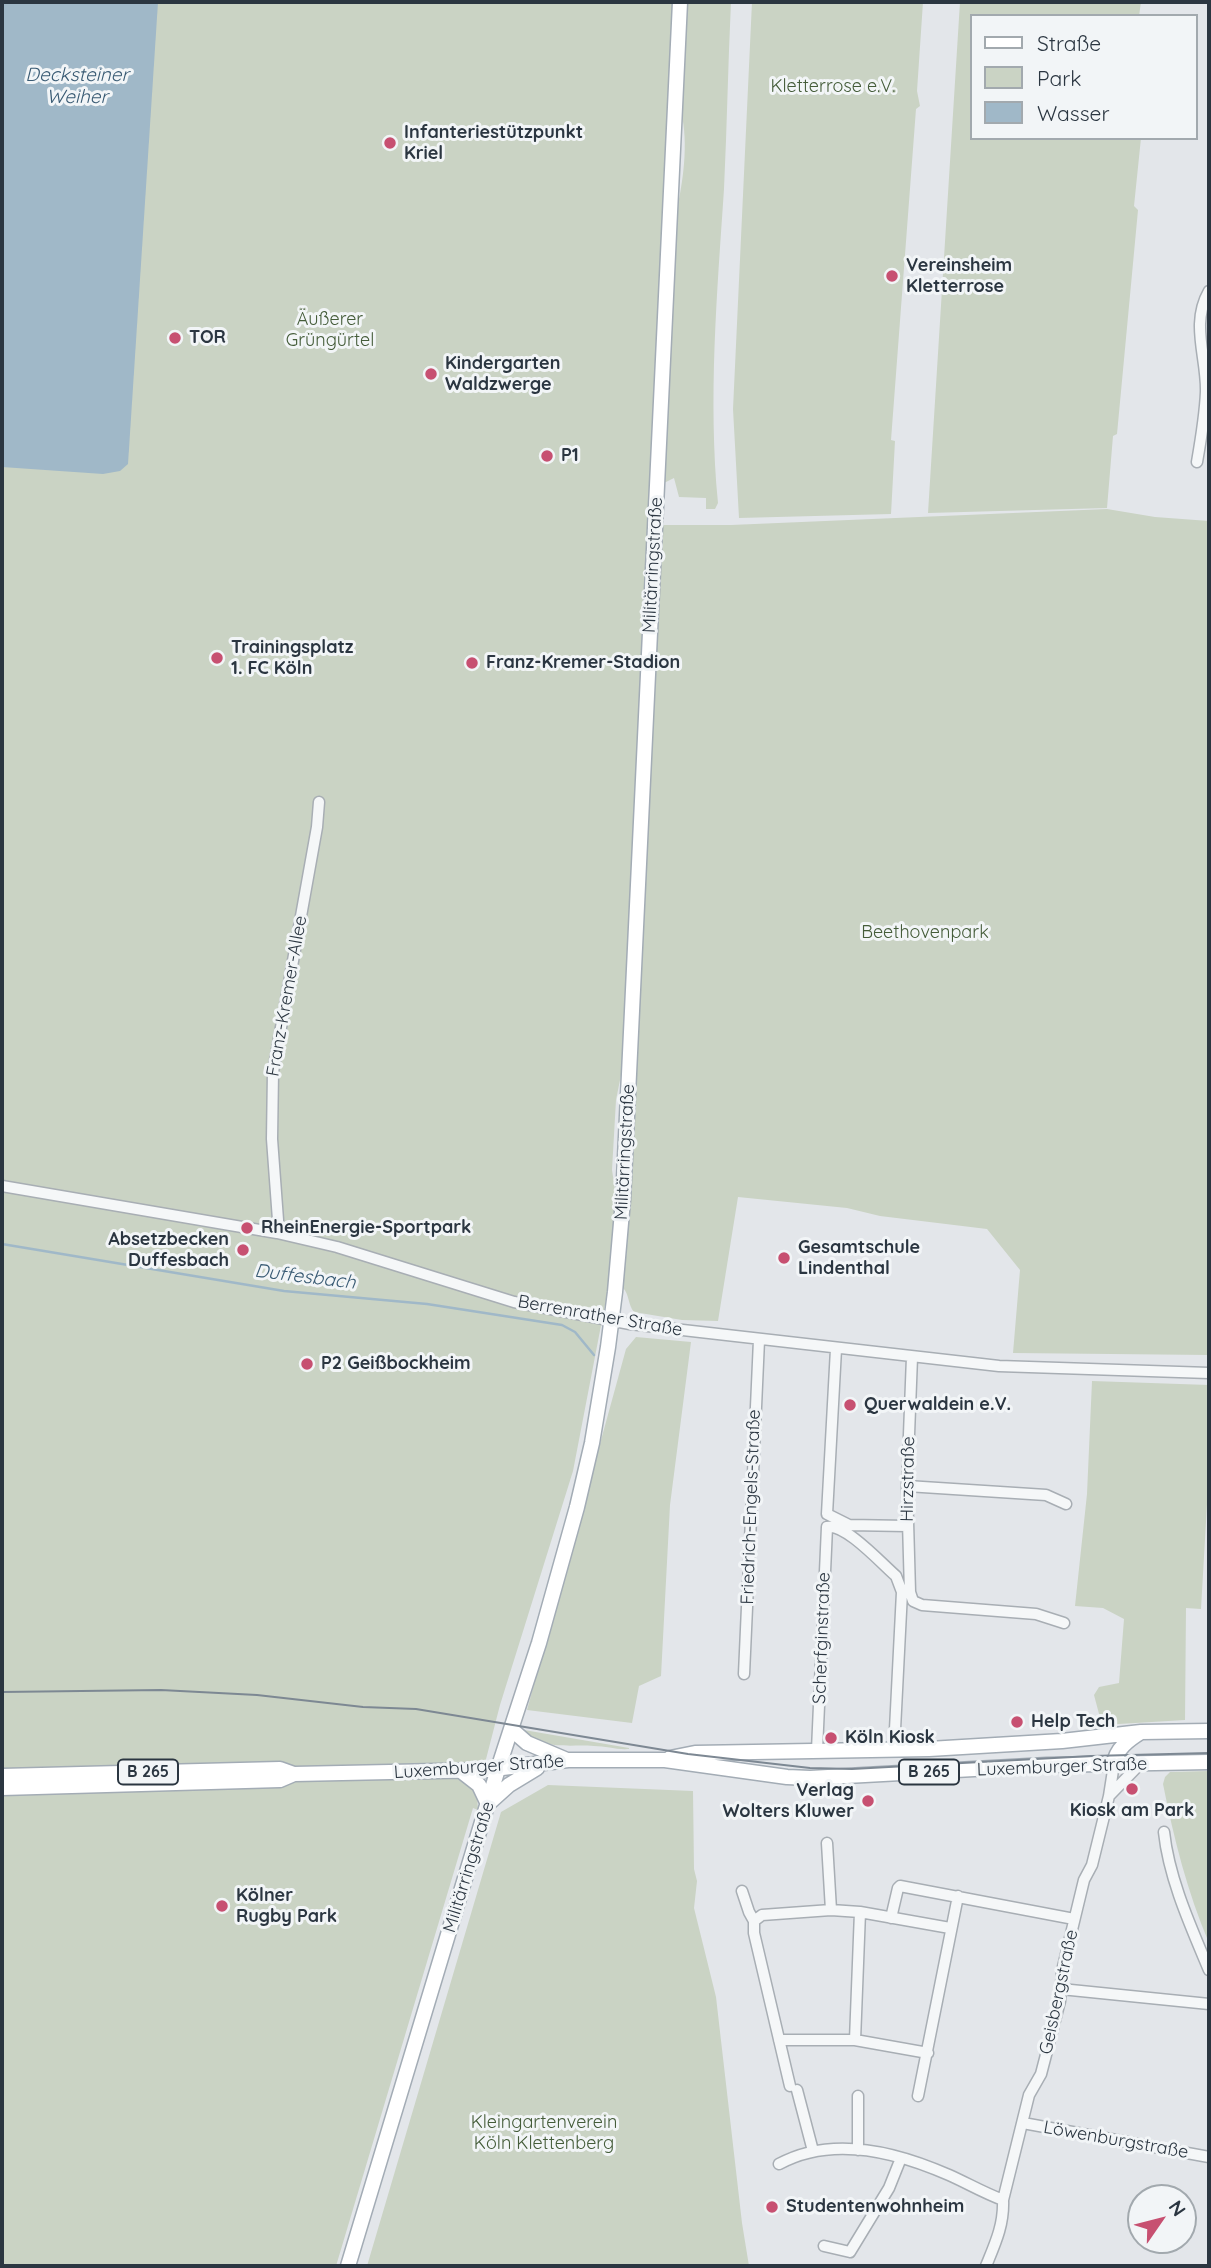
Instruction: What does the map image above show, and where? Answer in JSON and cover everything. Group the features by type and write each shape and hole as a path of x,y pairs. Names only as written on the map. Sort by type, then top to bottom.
{"main road":[{"name":"Militärringstraße","path":"348,2266 498,1769 539,1643 592,1443 611,1320 623,1200 680,2"},
{"path":"511,1728 527,1742 568,1760"},
{"name":"Luxemburger Straße","path":"665,1760 695,1753 1039,1743 1141,1732 1209,1731"},
{"path":"1114,1760 1127,1742 1141,1732"},
{"path":"1096,1738 1107,1743 1114,1760"},
{"path":"832,1778 824,1768 824,1761 827,1756 848,1749"},
{"name":"Luxemburger Straße","path":"2,1776 280,1769 294,1774 461,1771 568,1760 665,1760 787,1777 832,1778 1114,1760 1140,1764 1209,1762"},
{"path":"461,1771 479,1785 488,1804 509,1785 546,1763"},
{"name":"Luxemburger Straße","path":"2,1788 280,1780 294,1774"}],"street":[{"path":"1197,462 1207,372 1200,347 1199,321 1209,291"},
{"name":"Franz-Kremer-Allee","path":"277,1233 272,1139 273,1072 317,827 319,802"},
{"name":"Berrenrather Straße","path":"2,1186 277,1233 337,1247 514,1302 611,1320 759,1340 999,1366 1209,1373"},
{"name":"Friedrich-Engels-Straße","path":"744,1674 759,1340"},
{"path":"836,1349 827,1514 849,1525 907,1526"},
{"name":"Hirzstraße","path":"912,1357 907,1526 910,1592 913,1601 922,1605 1036,1614 1064,1623"},
{"path":"907,1486 1046,1494 1066,1504"},
{"name":"Scherfginstraße","path":"817,1750 827,1527 835,1526 845,1531 896,1576 902,1592 894,1749"},
{"name":"Geisbergstraße","path":"986,2266 995,2249 1004,2217 1003,2200 1029,2095 1041,2074 1074,1919 1084,1880 1092,1864 1109,1796 1114,1760"},
{"path":"1109,1796 1140,1764"},
{"path":"1164,1832 1170,1861 1190,1923 1209,1970"},
{"path":"827,1843 831,1910"},
{"path":"891,1918 900,1886 1074,1919"},
{"path":"742,1891 748,1912 754,1921 754,1933 779,2040 813,2151"},
{"path":"918,2096 958,1896"},
{"path":"754,1921 762,1915 831,1910 860,1912 950,1928"},
{"path":"855,2040 860,1912"},
{"path":"1061,1989 1209,2004"},
{"path":"779,2040 855,2040 928,2053"},
{"path":"858,2096 858,2150"},
{"name":"Löwenburgstraße","path":"1023,2123 1209,2157"},
{"path":"779,2164 813,2151 858,2150 901,2158 949,2175 1003,2200"},
{"path":"824,2246 850,2252 889,2188 901,2158"}],"green space":[{"name":"Äußerer Grüngürtel","path":"2,2 675,2 623,1065 616,1100 612,1170 616,1196 608,1289 573,1471 500,1705 477,1794 478,1810 473,1808 336,2266 2,2266"},
{"path":"686,2 731,2 715,346 714,424 718,503 715,509 706,509 706,498 679,497 674,478 664,483 676,214 685,150 681,112"},
{"name":"Kletterrose e.V.","path":"752,2 923,2 917,91 920,106 916,109 891,440 895,441 891,514 739,518 733,409"},
{"path":"960,2 1141,2 1139,14 970,14 970,140 1141,140 1134,206 1138,210 1117,434 1113,436 1107,508 928,513"},
{"name":"Beethovenpark","path":"1107,509 1155,517 1209,521 1209,1355 1013,1353 1020,1270 987,1229 880,1216 847,1208 738,1197 718,1321 682,1320 634,1312 623,1288 662,525 731,525"},
{"path":"636,1337 691,1342 670,1505 661,1676 639,1686 632,1723 527,1710 626,1349"},
{"path":"1092,1381 1209,1385 1209,1469 1201,1609 1186,1608 1185,1720 1102,1725 1094,1695 1099,1687 1119,1683 1124,1619 1103,1608 1075,1606 1087,1494"},
{"path":"524,1730 629,1749 548,1744 531,1737"},
{"path":"1209,1771 1209,1943 1182,1865 1163,1784 1170,1772"},
{"name":"Kleingartenverein Köln Klettenberg","path":"548,1785 693,1791 694,1869 697,1881 694,1908 716,1997 749,2266 367,2266 501,1812"}],"water":[{"name":"Decksteiner Weiher","path":"2,2 158,2 128,464 120,471 103,474 2,467"}],"waterway":[{"name":"Duffesbach","path":"2,1244 284,1291 427,1304 562,1325 575,1332 594,1355"}],"tram line":[{"path":"2,1692 161,1690 257,1695 363,1707 416,1709 688,1754 810,1768 852,1769 1091,1756 1209,1753"}],"place":[{"name":"Infanteriestützpunkt Kriel","path":"390,143"},
{"name":"Vereinsheim Kletterrose","path":"892,276"},
{"name":"TOR","path":"175,338"},
{"name":"Kindergarten Waldzwerge","path":"431,374"},
{"name":"P1","path":"547,456"},
{"name":"Trainingsplatz 1. FC Köln","path":"217,658"},
{"name":"Franz-Kremer-Stadion","path":"472,663"},
{"name":"RheinEnergie-Sportpark","path":"247,1228"},
{"name":"Absetzbecken Duffesbach","path":"243,1250"},
{"name":"Gesamtschule Lindenthal","path":"784,1258"},
{"name":"P2 Geißbockheim","path":"307,1364"},
{"name":"Querwaldein e.V.","path":"850,1405"},
{"name":"Help Tech","path":"1017,1722"},
{"name":"Köln Kiosk","path":"831,1738"},
{"name":"Kiosk am Park","path":"1132,1789"},
{"name":"Verlag Wolters Kluwer","path":"868,1801"},
{"name":"Kölner Rugby Park","path":"222,1906"},
{"name":"Studentenwohnheim","path":"772,2207"}]}
